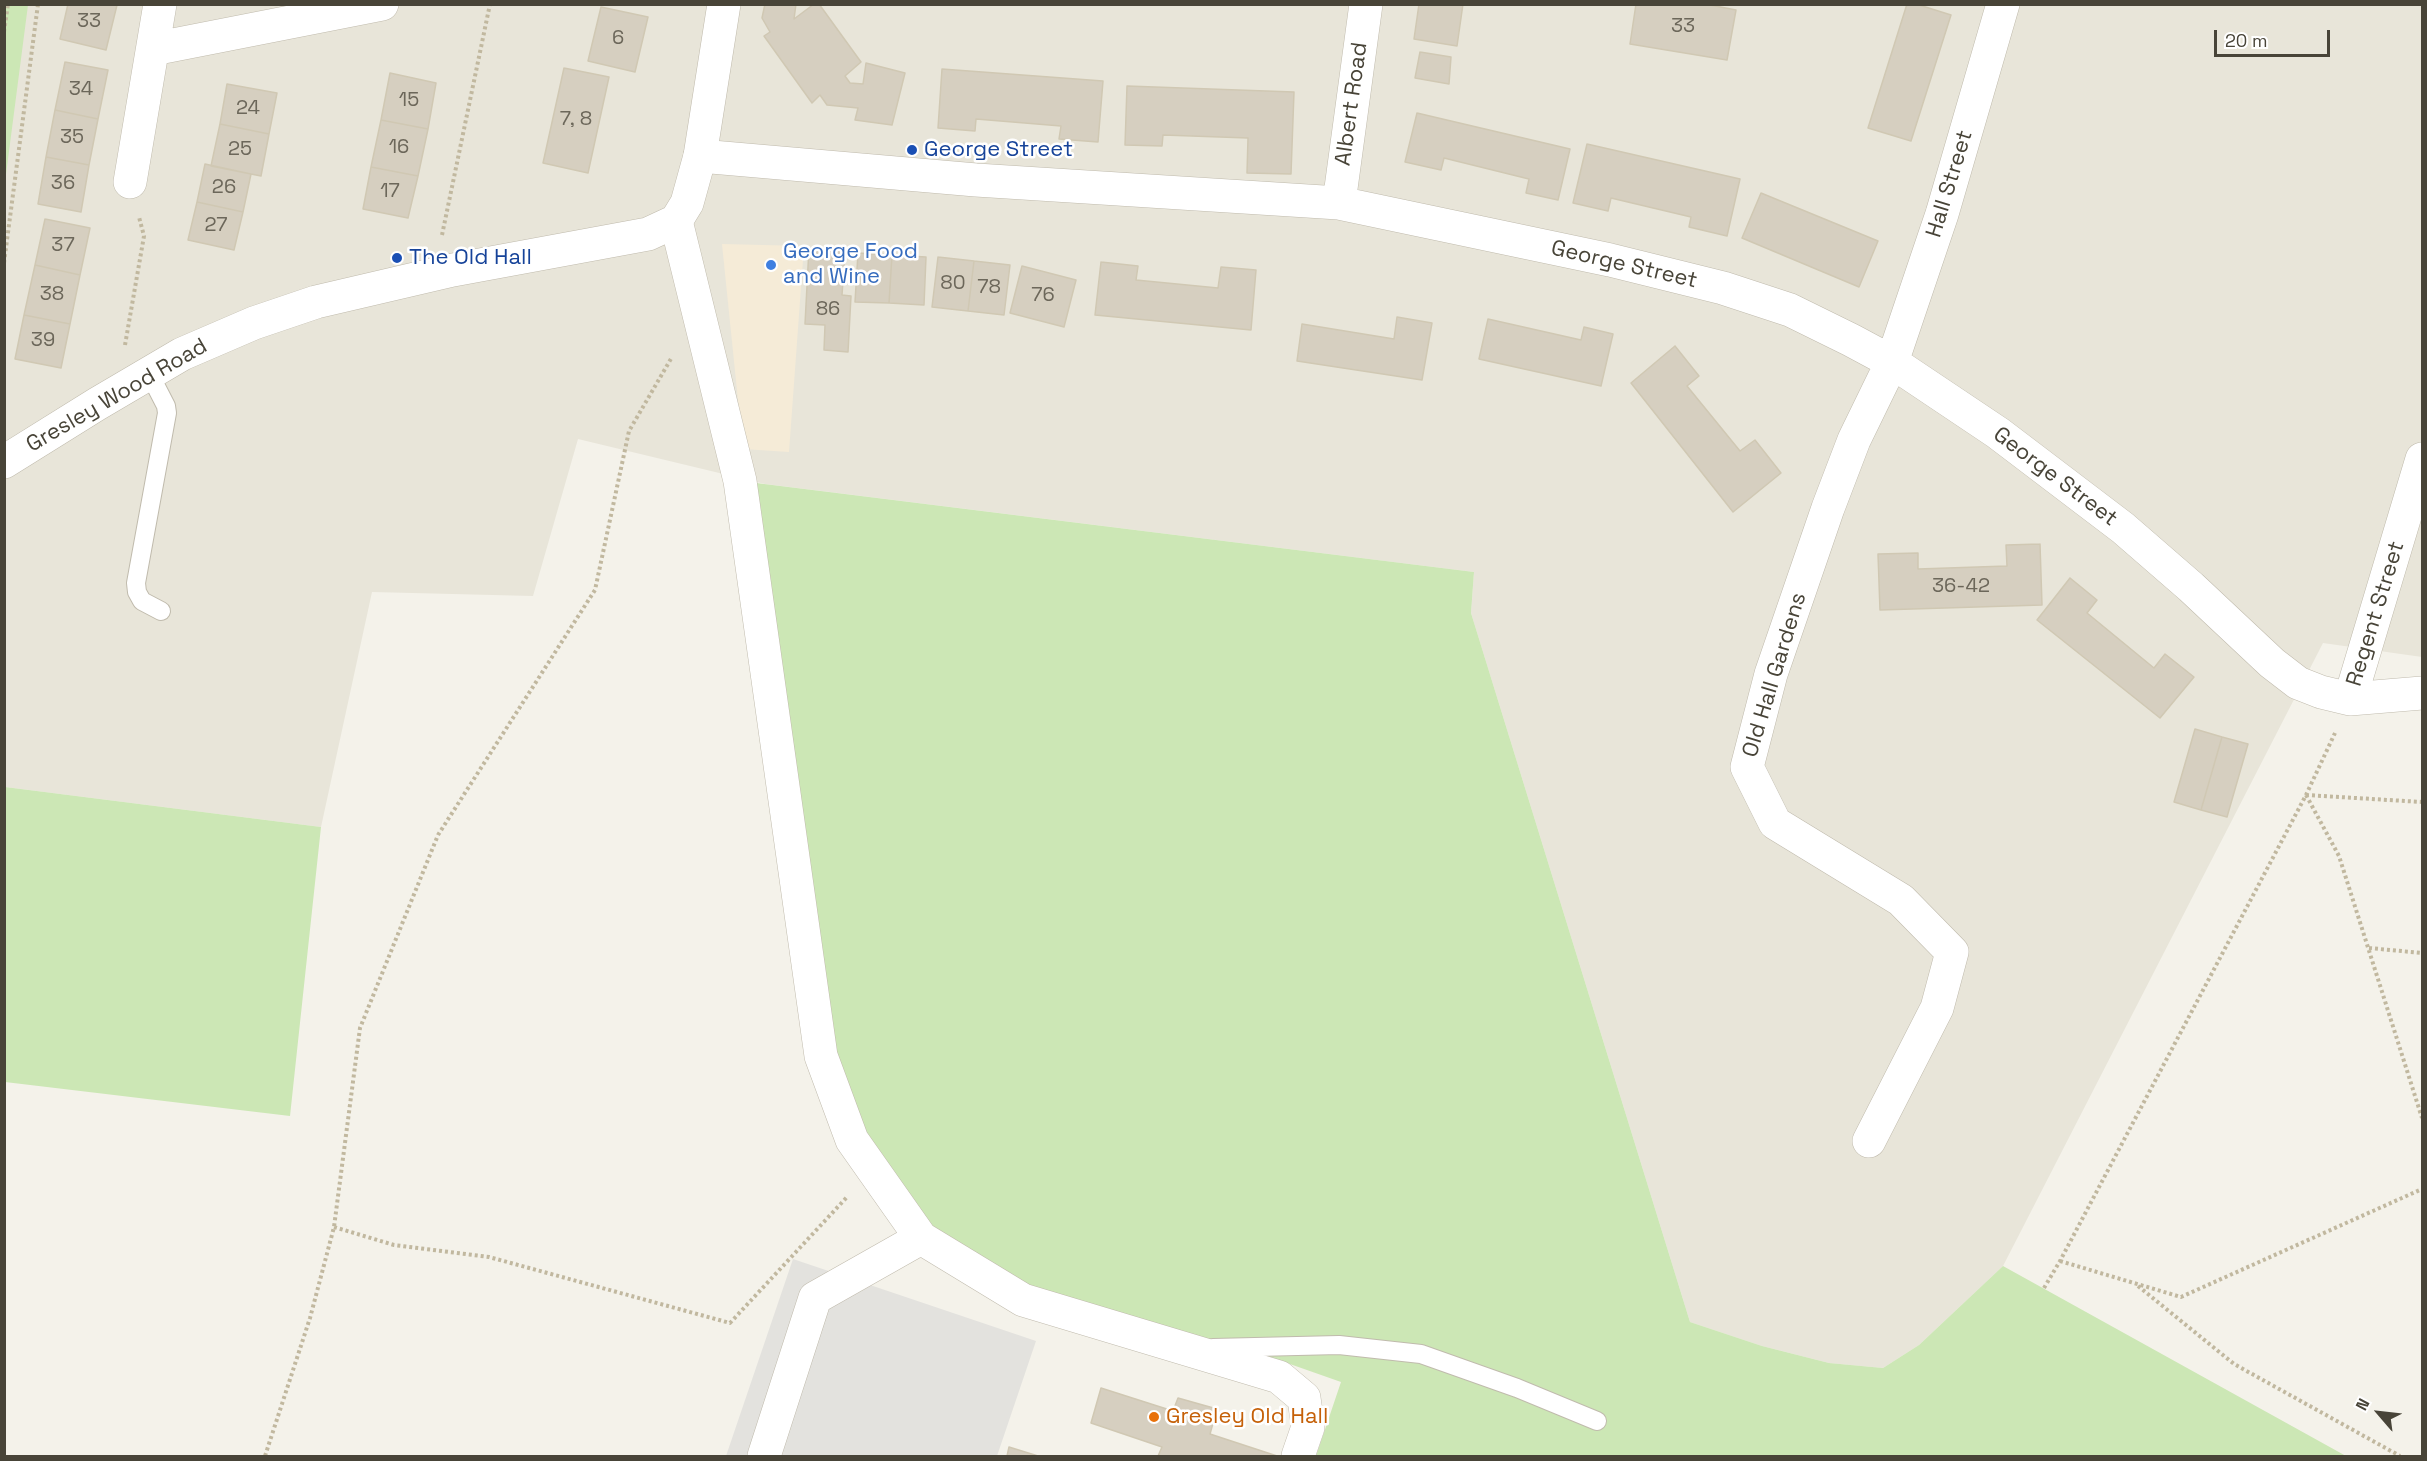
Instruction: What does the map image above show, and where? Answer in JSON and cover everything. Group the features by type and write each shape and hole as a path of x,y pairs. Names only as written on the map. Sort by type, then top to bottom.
{"street":[{"path":"130,182 160,4"},
{"path":"724,4 700,156 687,203 676,221 740,481 821,1056 852,1140 921,1238 1023,1300 1280,1377 1304,1398 1308,1427 1298,1456"},
{"name":"Albert Road","path":"1339,203 1366,4"},
{"name":"Hall Street","path":"1892,362 1942,214 2003,4"},
{"path":"153,49 373,6"},
{"name":"George Street","path":"700,156 976,180 1339,203 1610,260 1723,288 1790,310 1892,362 1998,433 2123,528 2192,587 2272,663 2298,683 2321,692 2350,699 2422,693"},
{"name":"Gresley Wood Road","path":"4,462 182,354 254,323 316,302 434,274 648,234 676,221"},
{"name":"Old Hall Gardens","path":"1869,1141 1937,1008 1952,952 1901,900 1775,823 1747,767 1771,674 1828,508 1854,440 1892,362"},
{"name":"Regent Street","path":"2350,699 2422,459"},
{"path":"764,1456 815,1298 921,1238"}],"lane":[{"path":"149,373 166,405 167,413 136,583 137,592 142,601 161,611"},
{"path":"1185,1349 1339,1345 1421,1354 1517,1388 1597,1421"}],"path":[{"path":"4,32 8,4"},
{"path":"4,263 38,4"},
{"path":"434,274 490,4"},
{"path":"116,393 144,236 130,182"},
{"path":"265,1456 310,1318 334,1227 360,1028 438,835 595,590 629,431 698,312"},
{"path":"2044,1288 2060,1262 2306,795 2350,699"},
{"path":"2306,795 2422,802"},
{"path":"2306,795 2340,856 2422,1118"},
{"path":"2369,948 2422,953"},
{"path":"334,1227 394,1245 489,1257 730,1323 872,1170"},
{"path":"2060,1262 2181,1297 2422,1189"},
{"path":"2135,1284 2234,1364 2400,1456"}],"shaded area":[{"path":"5,5 2422,5 2422,657 2323,643 2003,1266 1919,1345 1883,1368 1829,1363 1762,1346 1690,1322 1471,613 1474,572 765,484 578,439 533,596 372,592 321,827 5,787"},
{"path":"722,244 804,246 789,452 743,449"},
{"path":"793,1259 1036,1341 997,1456 726,1456"}],"green space":[{"path":"4,5 28,5 5,182"},
{"path":"740,481 1474,572 1471,613 1690,1322 1762,1346 1829,1363 1883,1368 1919,1345 2003,1266 2346,1456 1316,1456 1341,1382 1270,1357 1023,1300 921,1238 852,1140"},
{"path":"5,787 321,827 290,1116 5,1082"}],"building":[{"path":"68,4 117,5 106,50 60,39"},
{"path":"765,4 796,4 794,19 814,4 819,4 861,62 845,76 850,83 863,84 866,63 905,73 892,125 855,120 858,108 827,105 820,95 812,103 764,36 770,32 762,18"},
{"path":"1419,4 1463,4 1457,46 1414,39"},
{"path":"1636,4 1705,4 1736,10 1727,60 1630,44"},
{"path":"1907,4 1916,4 1951,15 1911,141 1868,128"},
{"path":"601,7 648,17 635,72 588,61"},
{"path":"1420,52 1451,57 1449,84 1415,78"},
{"path":"65,62 108,70 98,119 55,110"},
{"path":"564,68 609,77 588,173 543,163"},
{"path":"942,69 1103,81 1098,142 1059,139 1061,126 976,119 975,131 938,128"},
{"path":"390,73 436,83 428,129 381,120"},
{"path":"227,84 277,93 269,134 220,124"},
{"path":"1127,86 1294,92 1291,174 1247,173 1248,138 1163,135 1162,146 1125,145"},
{"path":"55,110 98,119 89,165 46,157"},
{"path":"1417,113 1570,149 1558,200 1526,193 1529,179 1444,158 1441,170 1405,162"},
{"path":"381,120 428,129 418,176 371,167"},
{"path":"220,124 269,134 261,176 211,166"},
{"path":"1587,144 1740,179 1727,236 1689,227 1691,217 1611,198 1608,211 1573,203"},
{"path":"46,157 89,165 81,212 38,204"},
{"path":"205,164 251,174 243,212 197,202"},
{"path":"371,167 418,176 408,218 363,209"},
{"path":"1761,193 1878,241 1859,287 1742,238"},
{"path":"197,202 243,212 234,250 188,240"},
{"path":"45,219 90,228 80,275 35,265"},
{"path":"809,248 845,251 842,295 851,296 848,352 824,350 825,325 805,324"},
{"path":"858,253 892,255 889,303 855,302"},
{"path":"892,255 926,257 924,305 889,303"},
{"path":"938,257 974,261 968,311 932,307"},
{"path":"974,261 1010,265 1004,315 968,311"},
{"path":"1101,262 1138,266 1136,280 1218,288 1221,267 1256,270 1251,330 1095,315"},
{"path":"35,265 80,275 70,324 24,315"},
{"path":"1022,266 1076,280 1064,327 1010,313"},
{"path":"24,315 70,324 61,368 15,359"},
{"path":"1397,317 1432,323 1422,380 1297,361 1302,324 1394,339"},
{"path":"1488,319 1581,340 1584,327 1613,334 1601,386 1479,359"},
{"path":"1675,346 1699,376 1687,386 1740,451 1755,440 1781,473 1733,512 1631,383"},
{"path":"2040,544 2042,605 1880,610 1878,554 1918,553 1918,569 2007,566 2006,545"},
{"path":"2070,578 2097,600 2087,613 2154,668 2165,654 2194,677 2160,718 2037,620"},
{"path":"2195,729 2222,737 2201,810 2174,802"},
{"path":"2222,737 2248,744 2227,817 2201,810"},
{"name":"Gresley Old Hall","path":"1101,1388 1173,1411 1178,1398 1217,1409 1210,1434 1277,1456 1158,1456 1162,1447 1091,1423"},
{"path":"1009,1447 1038,1456 1007,1456"}],"place":[{"name":"George Street","path":"912,150"},
{"name":"The Old Hall","path":"397,258"},
{"name":"George Food and Wine","path":"771,265"},
{"name":"Gresley Old Hall","path":"1154,1417"}]}
